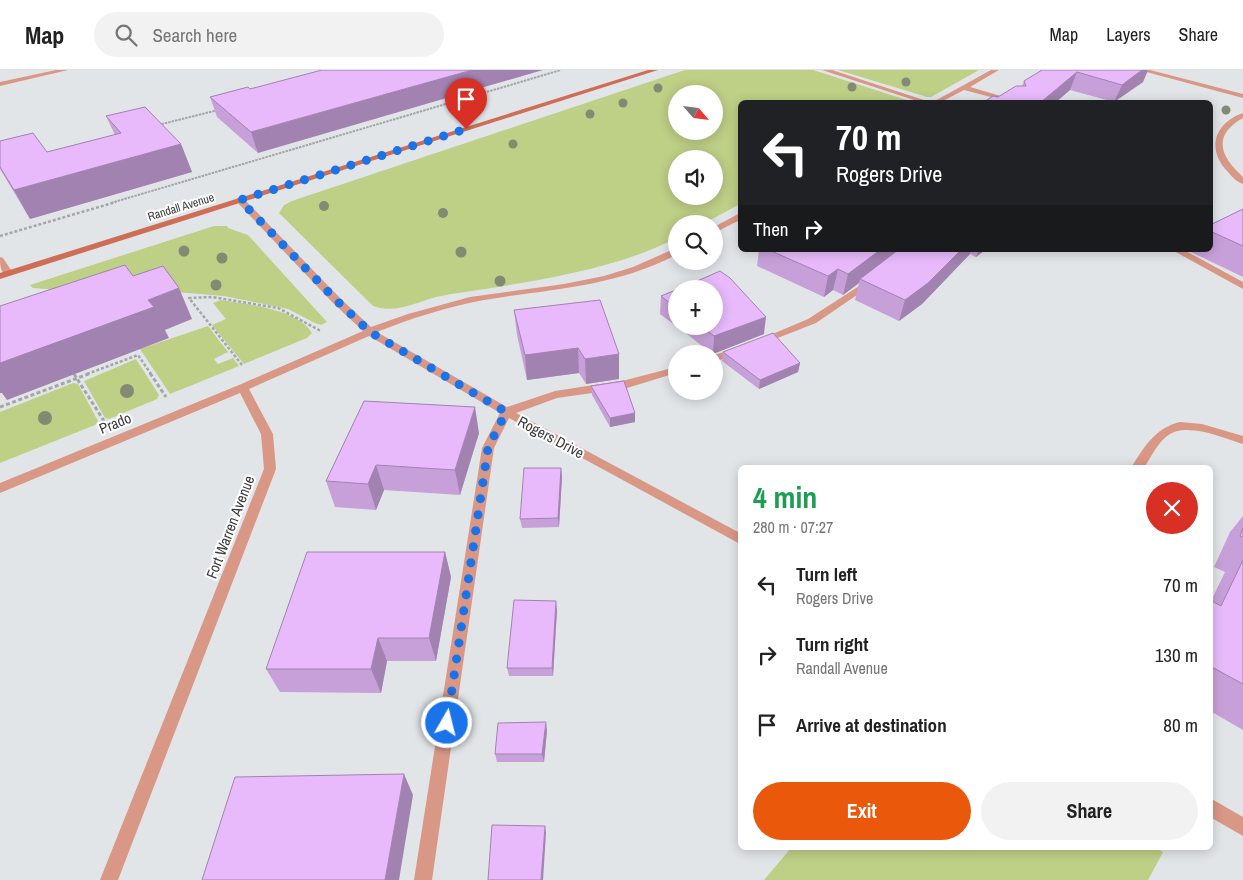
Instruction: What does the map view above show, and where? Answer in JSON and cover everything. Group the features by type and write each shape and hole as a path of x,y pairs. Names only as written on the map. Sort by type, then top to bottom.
{"street":[{"path":"0,84 65,70"},
{"name":"Randall Avenue","path":"4,274 655,70"},
{"path":"826,70 920,100"},
{"path":"941,100 996,70"},
{"path":"1142,70 1243,96"},
{"path":"965,88 1009,100"},
{"path":"1243,115 1232,120 1220,133 1217,148 1224,162 1243,182"},
{"path":"1213,159 1224,162"},
{"name":"Rogers Drive","path":"240,200 337,301 370,332 506,412 738,537"},
{"path":"723,225 738,217"},
{"path":"1181,252 1243,286"},
{"path":"243,388 370,332 432,310 470,300 567,286 628,272 668,254"},
{"path":"0,260 4,274"},
{"path":"723,356 812,321 858,291 881,273"},
{"path":"423,880 488,448 506,412 555,395 628,384 668,372"},
{"name":"Prado","path":"0,488 243,388"},
{"name":"Fort Warren Avenue","path":"110,880 270,469 267,434 243,388"},
{"path":"1139,465 1164,431 1183,426 1209,429 1243,440"},
{"path":"1213,809 1243,827"}],"path":[{"path":"0,236 561,70"},
{"path":"154,126 222,109"},
{"path":"243,366 190,298 212,297 278,308 319,330 318,336"},
{"path":"0,407 138,355 166,397"},
{"path":"74,374 104,422"}],"green space":[{"path":"685,70 813,70 907,100 738,100 738,205 720,215 668,215 668,242 633,256 587,270 436,297 397,308 389,309 373,306 279,213 284,205 292,201"},
{"path":"838,70 979,70 931,97 927,97"},
{"path":"214,226 227,226 248,235 327,322 321,325 288,309 224,296 163,291 121,295 33,288 30,285"},
{"path":"221,300 284,313 305,325 312,333 307,338 244,364 212,325 226,319 213,303"},
{"path":"208,326 228,352 214,359 218,364 233,358 239,366 170,394 140,349"},
{"path":"136,359 159,395 157,399 109,419 105,418 84,381"},
{"path":"73,383 78,384 98,421 95,425 0,463 0,412"},
{"path":"789,850 1160,850 1163,852 1148,880 764,880"}],"building":[{"path":"322,70 472,70 251,132 210,97 248,87 250,89"},
{"path":"1042,70 1142,70 1122,85 1077,72 1043,100 987,100 993,96 998,97 1016,86 1026,86 1024,81"},
{"path":"145,107 181,144 14,190 0,167 0,141 33,133 47,152 121,133 106,116"},
{"path":"1243,209 1243,246 1213,232 1213,224"},
{"path":"774,252 877,252 848,274 838,269 828,276"},
{"path":"895,252 959,252 928,283 905,300 860,279"},
{"path":"125,265 133,276 163,266 179,288 148,300 154,307 0,363 0,306"},
{"path":"720,271 730,278 766,317 723,333 723,280 700,280"},
{"path":"668,293 668,302 661,296"},
{"path":"600,300 619,354 585,359 578,348 525,355 514,310"},
{"path":"773,333 800,363 760,380 723,352"},
{"path":"624,381 635,413 610,418 591,386"},
{"path":"364,401 475,407 455,470 376,465 368,484 326,481"},
{"path":"524,468 561,468 558,518 520,519"},
{"path":"307,552 445,552 429,638 378,638 371,669 266,669"},
{"path":"1243,560 1243,684 1213,668 1213,602 1221,606"},
{"path":"514,600 556,601 552,668 507,668"},
{"path":"546,722 542,754 495,754 498,723"},
{"path":"404,774 385,880 202,880 235,777"},
{"path":"492,825 545,826 541,880 488,880"}],"route":[{"path":"447,723 488,448 506,412 370,332 337,301 240,200 466,129"}]}
